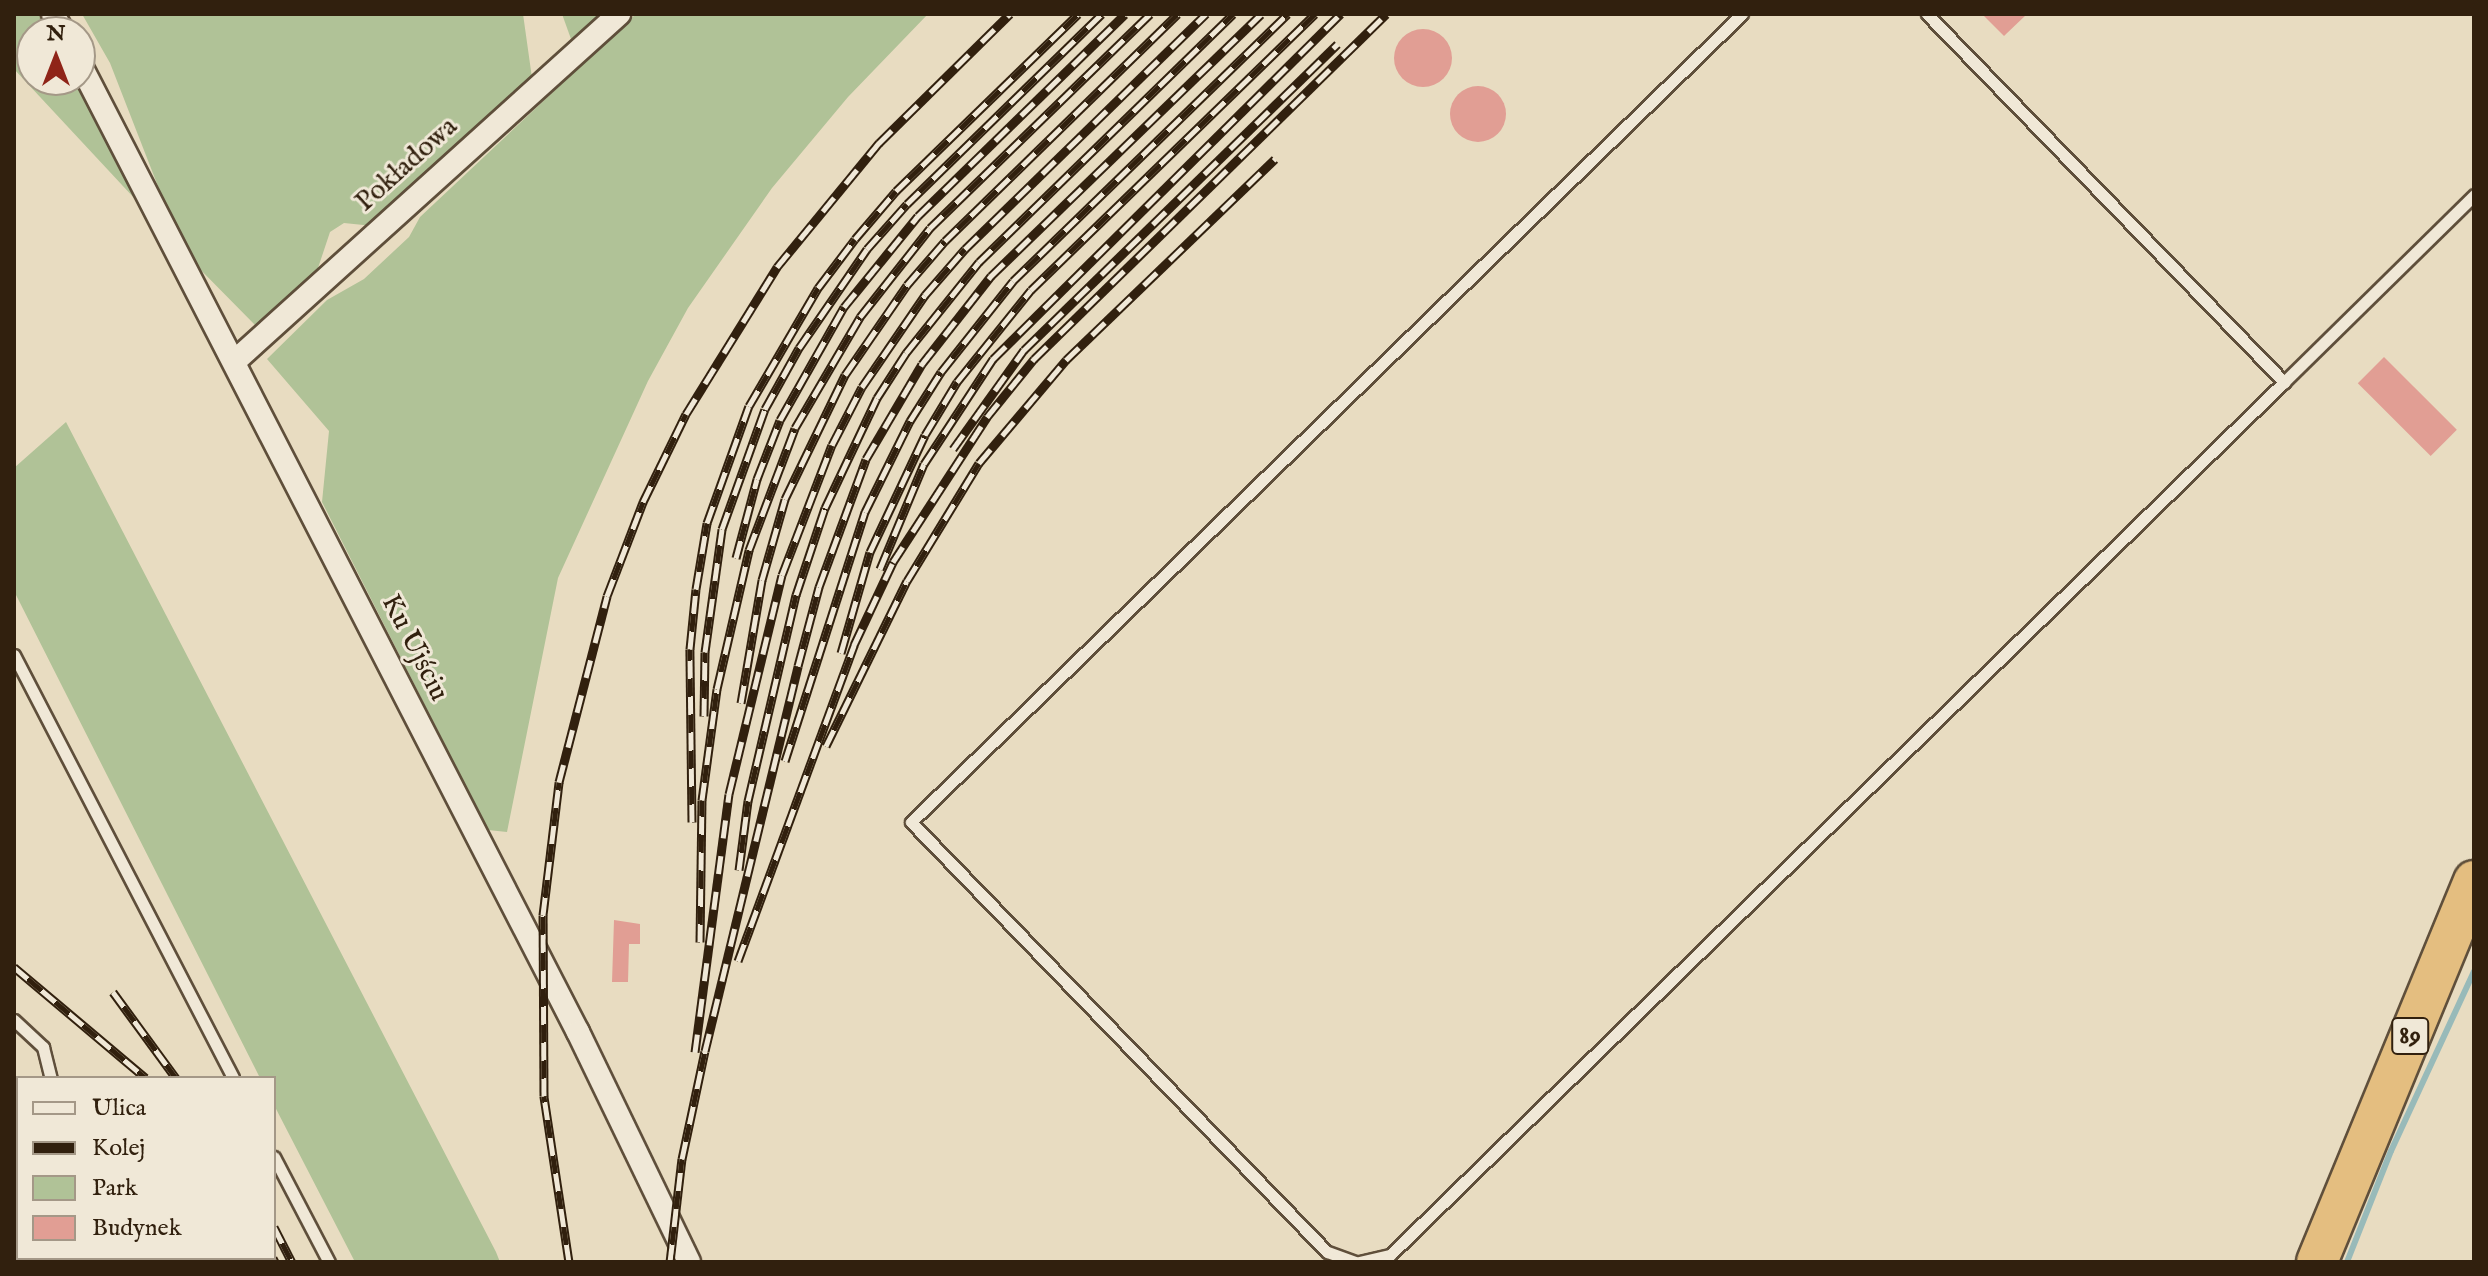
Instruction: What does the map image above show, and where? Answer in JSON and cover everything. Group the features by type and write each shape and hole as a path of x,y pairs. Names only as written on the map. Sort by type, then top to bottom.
{"highway":[{"name":"89","path":"2317,1262 2470,902"}],"street":[{"name":"Pokładowa","path":"235,361 619,14"},
{"name":"Ku Ujściu","path":"96,95 578,1032 689,1262"}],"lane":[{"path":"1742,14 911,822 1327,1252 1357,1262 1390,1255 2474,195"},
{"path":"1927,14 2111,198 2284,382"},
{"path":"14,655 232,1076"},
{"path":"14,1020 43,1047 50,1076"},
{"path":"276,1161 329,1262"}],"green space":[{"path":"14,14 45,14 16,16 16,71"},
{"path":"523,14 532,78 373,226 344,223 330,232 315,277 260,330 184,253 110,63 96,38 96,16 83,16"},
{"path":"562,14 602,14 571,39"},
{"path":"636,14 928,14 848,97 772,188 688,308 648,381 558,578 507,832 488,830 322,502 329,431 267,359 327,300 364,279 409,237 420,217"},
{"path":"39,96 88,96 149,214"},
{"path":"66,422 500,1262 355,1262 276,1109 276,1076 259,1076 14,591 14,468"}],"building":[{"path":"1982,14 2027,14 2004,36"},
{"path":"1423,29 1434,31 1443,38 1450,47 1450,69 1443,78 1434,85 1423,87 1412,85 1403,78 1396,69 1394,58 1396,47 1403,38 1412,31"},
{"path":"1478,86 1498,94 1506,114 1498,134 1478,142 1458,134 1450,114 1458,94"},
{"path":"2384,357 2457,430 2431,456 2358,383"},
{"path":"614,920 640,924 640,944 629,944 628,982 612,982"}],"waterway":[{"path":"2347,1262 2391,1151 2474,971"}],"railway":[{"path":"569,1262 544,1096 543,915 559,782 607,596 643,502 686,414 777,267 879,143 1010,14"},
{"path":"692,822 690,649 696,589 707,523 749,406 818,288 855,239 896,191 1078,14"},
{"path":"704,716 705,652 722,529 765,409 799,348 867,249 907,204 1102,14"},
{"path":"736,558 757,479 780,420 844,307 918,216 1125,14"},
{"path":"700,942 702,800 717,689 749,550 795,428 860,317 930,228 1150,14"},
{"path":"741,703 762,580 785,499 845,375 907,285 945,241 1178,14"},
{"path":"695,1052 729,794 782,575 832,445 862,387 925,295 965,249 1206,14"},
{"path":"739,870 748,801 796,595 825,508 877,398 906,353 979,262 1233,14"},
{"path":"670,1262 682,1159 705,1051 798,666 819,587 866,459 922,364 991,276 1261,14"},
{"path":"785,761 865,512 910,421 941,372 1013,281 1288,14"},
{"path":"841,653 870,552 925,435 957,382 1031,290 1315,14"},
{"path":"880,569 924,464 993,359 1341,14"},
{"path":"738,961 854,645 893,562 987,417 1034,359 1386,14"},
{"path":"953,449 1024,350 1338,44"},
{"path":"826,746 907,581 979,463 1066,360 1275,159"},
{"path":"14,967 144,1076"},
{"path":"113,992 175,1076"},
{"path":"276,1231 292,1262"}]}
